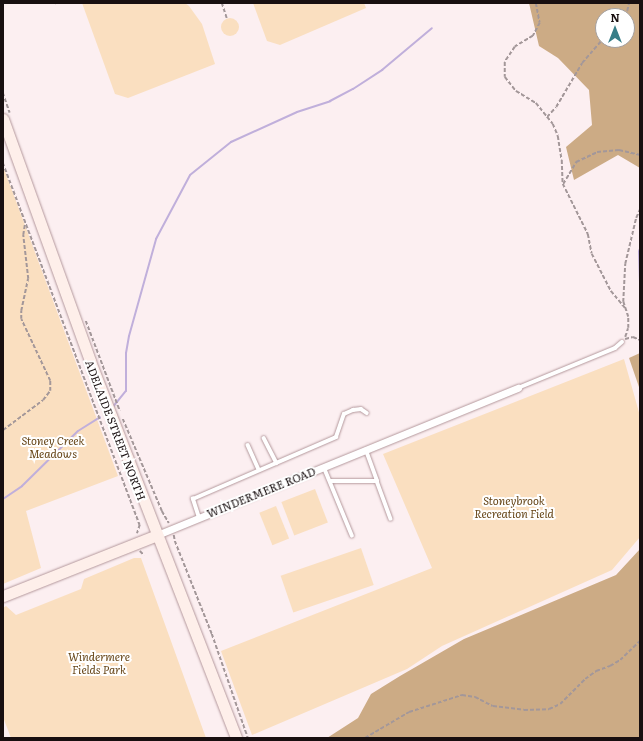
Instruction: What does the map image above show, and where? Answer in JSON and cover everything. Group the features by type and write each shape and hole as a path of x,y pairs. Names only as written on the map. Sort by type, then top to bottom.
{"main road":[{"name":"ADELAIDE STREET NORTH","path":"7,116 90,361 236,738"},
{"name":"WINDERMERE ROAD","path":"3,596 157,535"}],"street":[{"name":"WINDERMERE ROAD","path":"157,535 518,388"}],"lane":[{"path":"518,388 615,348 622,342"},
{"path":"199,518 193,499 336,437 344,414 353,410 361,409 367,413"},
{"path":"264,438 277,463"},
{"path":"248,445 259,470"},
{"path":"366,450 391,519"},
{"path":"324,467 352,535"},
{"path":"330,481 377,481"}],"path":[{"path":"222,3 227,18"},
{"path":"536,3 540,24 533,36 514,47 505,62 505,77 516,91 536,103 547,117 558,136 562,160 563,184 588,234 592,254 610,291 626,310"},
{"path":"547,117 556,107 582,63 595,48"},
{"path":"3,92 7,116"},
{"path":"563,184 576,162 597,152 619,150 640,155"},
{"path":"3,163 140,525 137,535"},
{"path":"622,342 628,328 626,310 623,302 626,264 636,218 640,210"},
{"path":"3,430 43,400 50,391 50,381 22,319 21,311 28,279 23,235 25,222"},
{"path":"84,317 122,417 162,511 166,515 172,529 212,634 248,738"},
{"path":"622,342 627,337 633,337 640,340"},
{"path":"365,738 409,712 462,695 475,696 493,706 524,710 549,709 560,704 585,679 596,671 610,666 620,660 640,641"}],"green space":[{"path":"82,3 185,3 189,6 202,24 215,64 128,98 115,94"},
{"path":"253,3 364,3 366,8 280,45 267,41"},
{"path":"230,18 236,21 239,27 236,33 230,36 224,33 221,27 224,21"},
{"name":"Stoney Creek Meadows","path":"3,166 118,476 26,511 41,568 3,584"},
{"name":"Stoneybrook Recreation Field","path":"624,359 640,416 640,537 612,570 442,646 407,669 252,735 221,651 432,568 383,454"},
{"path":"315,489 328,523 294,536 281,502"},
{"path":"276,506 289,538 272,545 259,513"},
{"path":"361,548 374,585 293,613 281,576"},
{"name":"Windermere Fields Park","path":"134,558 141,558 206,738 11,738 3,717 3,608 6,606 16,615 81,589 84,579"}],"shaded area":[{"path":"529,3 640,3 640,168 618,155 574,180 566,147 592,125 589,90 558,58 539,46"},
{"path":"640,246 640,315 638,251"},
{"path":"640,353 640,390 629,358"},
{"path":"640,549 640,738 327,738 358,718 371,694 400,676 464,639 616,575"}],"waterway":[{"path":"112,408 126,391 126,353 129,336 156,239 190,175 231,142 297,112 330,101 353,89 382,70 432,28"},
{"path":"3,499 22,486 78,431 100,417"}]}
